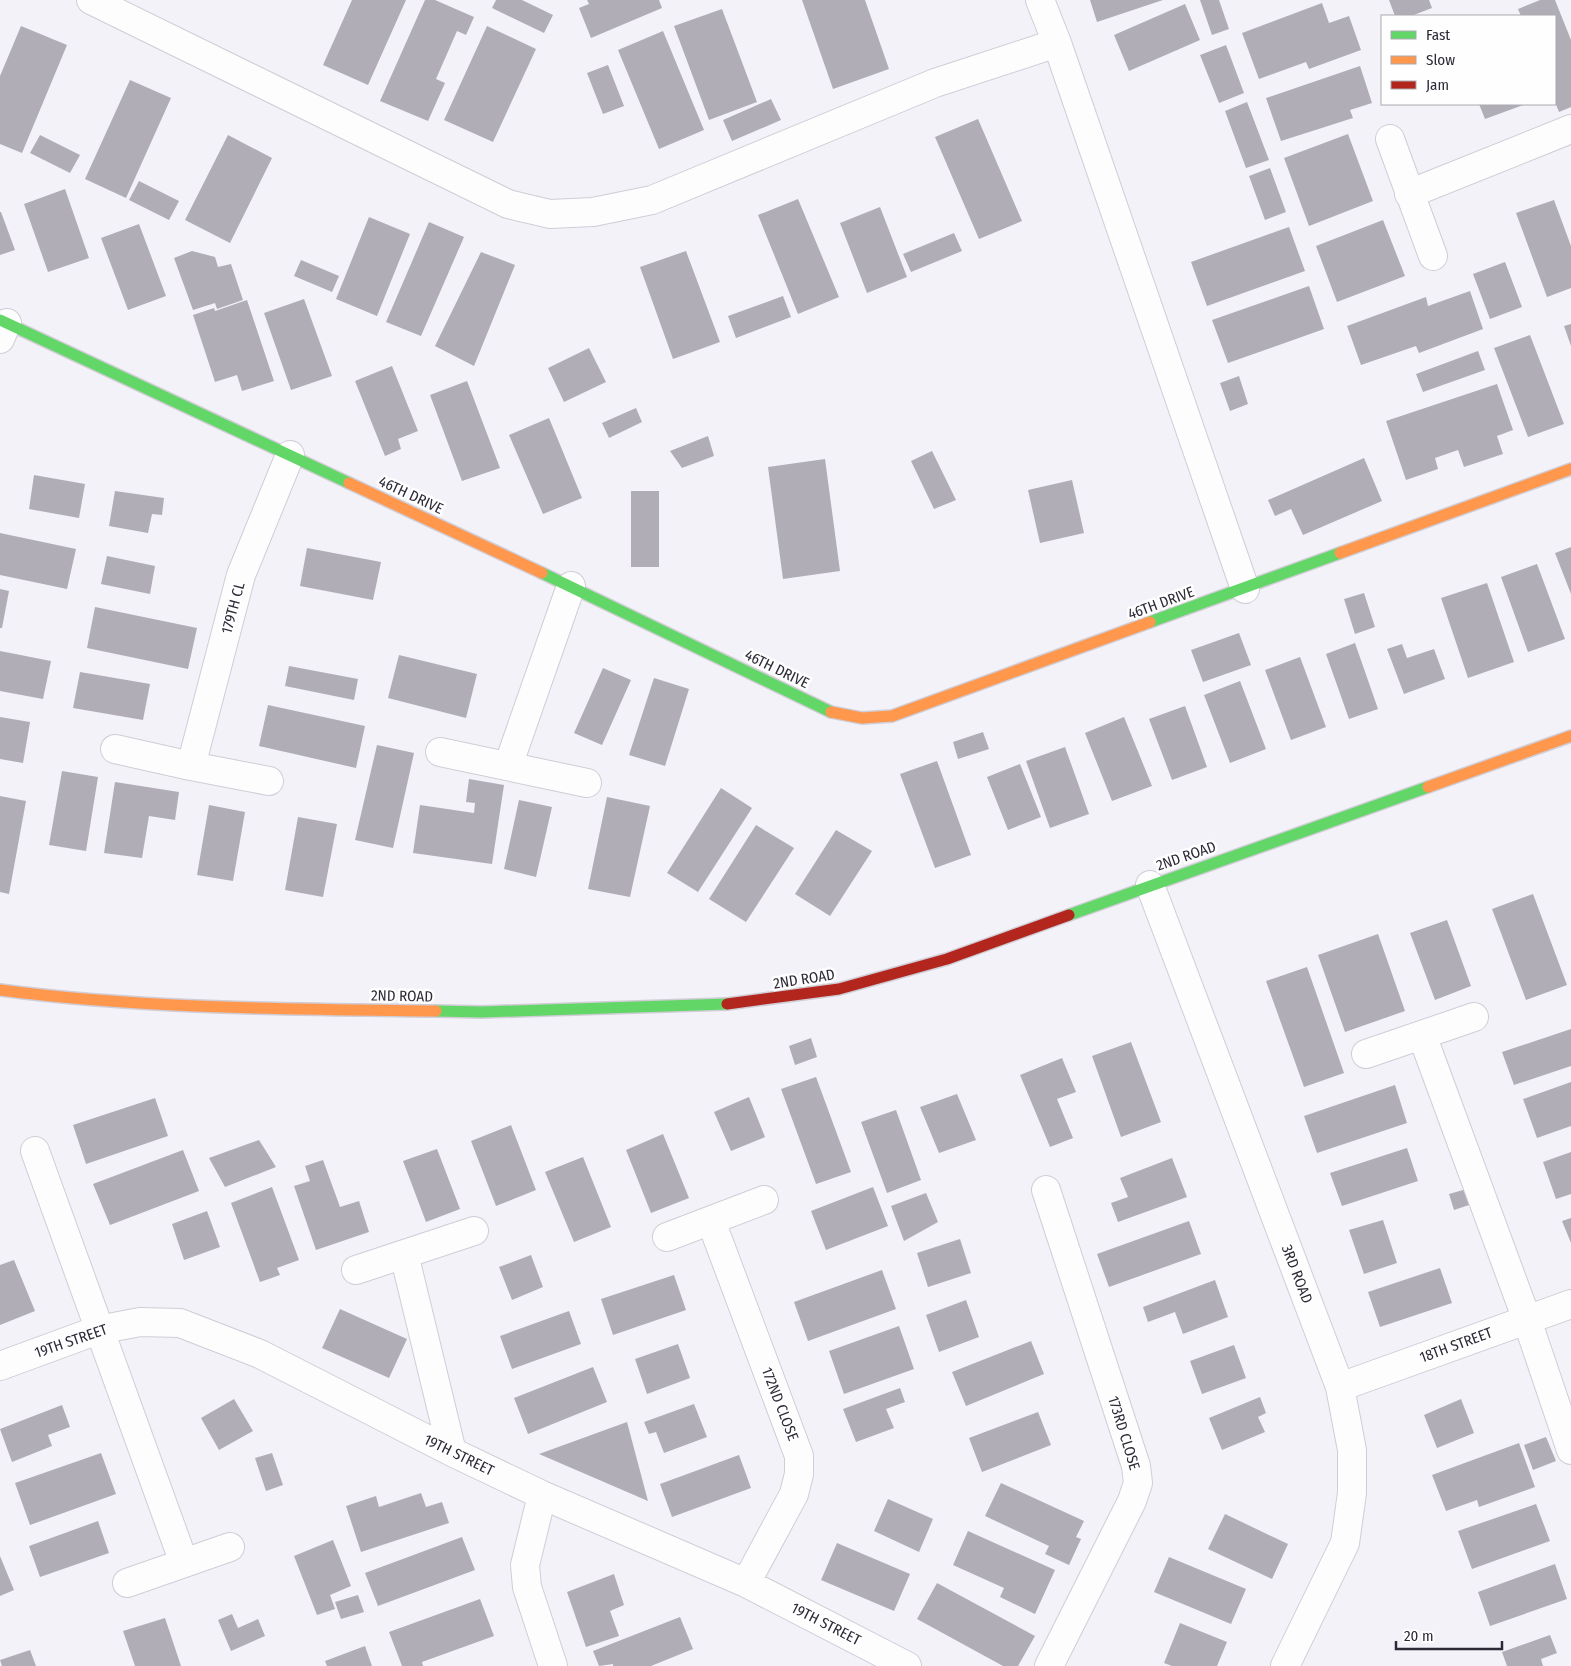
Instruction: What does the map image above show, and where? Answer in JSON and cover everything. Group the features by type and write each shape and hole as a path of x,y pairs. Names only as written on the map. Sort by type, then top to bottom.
{"street":[{"path":"91,0 508,204 550,214 593,212 652,200 935,84 1057,43"},
{"path":"1040,0 1057,43 1245,589"},
{"path":"1409,194 1571,129"},
{"path":"1390,140 1433,256"},
{"name":"46TH DRIVE","path":"2,327 290,455 571,586 831,712 862,718 892,716 1571,469"},
{"name":"179TH CL","path":"191,766 241,575 290,455"},
{"path":"508,766 571,586"},
{"name":"2ND ROAD","path":"0,990 53,997 250,1008 472,1012 736,1004 839,989 947,959 1571,736"},
{"path":"115,749 270,781"},
{"path":"440,752 587,783"},
{"name":"3RD ROAD","path":"1150,885 1340,1387 1352,1450 1352,1493 1346,1543 1285,1666"},
{"path":"1366,1054 1474,1017"},
{"path":"1422,1035 1527,1320 1571,1450"},
{"path":"35,1151 98,1330 184,1563"},
{"name":"173RD CLOSE","path":"1046,1190 1136,1466 1138,1483 1132,1501 1049,1666"},
{"path":"667,1237 764,1200"},
{"name":"172ND CLOSE","path":"711,1221 799,1456 799,1474 794,1494 746,1583"},
{"path":"356,1270 474,1231"},
{"path":"404,1254 452,1452"},
{"name":"18TH STREET","path":"1340,1387 1571,1304"},
{"name":"19TH STREET","path":"0,1366 98,1330 140,1322 180,1324 260,1354 452,1452 542,1495 746,1583 907,1666"},
{"path":"542,1495 525,1565 527,1588 553,1666"},
{"path":"127,1583 230,1547"}],"building":[{"path":"352,0 406,0 368,85 323,65"},
{"path":"425,0 435,0 474,17 466,35 457,31 436,79 445,83 428,121 380,101"},
{"path":"496,0 522,0 553,15 544,33 492,8"},
{"path":"587,0 659,0 662,8 591,38 579,8 589,4"},
{"path":"802,0 865,0 889,69 833,89"},
{"path":"1090,0 1163,0 1097,22"},
{"path":"1200,0 1219,0 1229,29 1212,35"},
{"path":"1389,0 1429,0 1432,8 1414,15 1395,15"},
{"path":"1540,0 1555,0 1571,40 1571,107 1559,112 1556,104 1556,15 1521,15 1518,9"},
{"path":"1322,3 1329,23 1349,16 1361,50 1309,69 1306,62 1259,79 1242,33"},
{"path":"1185,4 1200,40 1129,71 1114,35"},
{"path":"722,9 757,102 709,120 674,26"},
{"path":"21,26 67,45 22,153 0,144 0,76"},
{"path":"487,26 536,49 493,142 444,120"},
{"path":"663,31 704,130 659,149 618,50"},
{"path":"1226,45 1244,93 1219,103 1200,55"},
{"path":"608,65 624,106 603,114 587,73"},
{"path":"1360,66 1372,103 1350,110 1353,118 1281,141 1266,98"},
{"path":"130,80 171,98 126,198 85,179"},
{"path":"771,99 781,120 732,141 723,120"},
{"path":"1247,102 1269,160 1246,168 1225,111"},
{"path":"1479,105 1523,105 1485,119"},
{"path":"978,119 1022,221 979,239 935,137"},
{"path":"1348,134 1373,201 1309,226 1284,158"},
{"path":"40,135 80,155 70,173 30,153"},
{"path":"228,135 272,158 230,243 185,220"},
{"path":"1270,168 1286,212 1265,220 1249,176"},
{"path":"139,181 179,201 169,220 129,200"},
{"path":"65,189 89,258 48,272 24,204"},
{"path":"798,199 839,297 798,314 758,215"},
{"path":"1554,200 1571,246 1571,288 1547,297 1516,213"},
{"path":"880,207 907,277 867,293 840,223"},
{"path":"0,212 15,250 0,255"},
{"path":"369,217 410,234 377,316 336,299"},
{"path":"1383,220 1405,276 1337,302 1316,246"},
{"path":"429,222 464,237 421,336 386,322"},
{"path":"139,224 166,296 128,310 101,238"},
{"path":"1289,227 1305,271 1207,306 1191,262"},
{"path":"954,233 962,251 911,272 903,254"},
{"path":"192,251 215,257 218,267 231,264 243,300 217,309 215,303 193,310 174,258"},
{"path":"686,251 720,342 673,359 640,267"},
{"path":"481,252 515,265 474,366 435,346"},
{"path":"301,260 339,276 332,292 294,276"},
{"path":"1505,262 1522,307 1490,319 1473,274"},
{"path":"1309,286 1324,329 1228,363 1212,320"},
{"path":"1470,291 1483,329 1419,353 1416,346 1361,365 1347,326 1426,297 1428,306"},
{"path":"783,296 791,317 736,338 728,316"},
{"path":"304,299 332,376 291,390 264,313"},
{"path":"247,300 274,381 242,391 237,375 215,382 193,315 214,308 215,311"},
{"path":"1571,324 1571,346 1564,326"},
{"path":"1530,335 1564,424 1528,437 1494,348"},
{"path":"589,348 606,382 564,402 548,368"},
{"path":"1478,351 1485,370 1423,392 1416,374"},
{"path":"392,366 418,431 398,439 401,449 385,456 355,381"},
{"path":"1239,376 1248,404 1230,411 1220,383"},
{"path":"467,381 500,468 462,481 430,395"},
{"path":"1497,384 1513,430 1497,436 1503,454 1464,467 1458,450 1435,458 1438,469 1406,480 1386,421"},
{"path":"636,408 642,422 609,438 602,423"},
{"path":"549,418 582,498 543,514 509,435"},
{"path":"708,436 714,456 682,468 670,451"},
{"path":"932,451 956,500 934,509 911,461"},
{"path":"1364,458 1382,501 1303,535 1291,509 1275,516 1268,500"},
{"path":"825,459 840,571 783,579 768,467"},
{"path":"34,475 85,484 79,518 29,509"},
{"path":"1072,480 1084,533 1040,543 1028,490"},
{"path":"115,491 164,498 162,515 152,514 148,533 109,526"},
{"path":"631,491 659,491 659,567 631,567"},
{"path":"0,533 76,549 67,589 0,575"},
{"path":"1571,547 1571,594 1555,553"},
{"path":"307,548 381,562 373,600 300,586"},
{"path":"107,556 155,566 150,594 101,584"},
{"path":"1537,564 1565,639 1528,652 1501,577"},
{"path":"1487,583 1514,662 1468,678 1441,598"},
{"path":"0,589 9,591 2,628 0,628"},
{"path":"1364,593 1375,627 1355,634 1344,599"},
{"path":"95,607 197,628 188,669 87,648"},
{"path":"1239,633 1251,665 1203,682 1191,650"},
{"path":"1355,643 1378,709 1349,719 1326,654"},
{"path":"1402,644 1407,658 1434,649 1445,679 1404,694 1387,649"},
{"path":"0,651 51,661 43,699 0,691"},
{"path":"399,655 477,674 466,718 388,698"},
{"path":"1300,657 1326,727 1291,740 1265,670"},
{"path":"289,666 358,679 354,700 285,686"},
{"path":"603,668 631,680 602,745 574,733"},
{"path":"80,672 150,684 143,720 73,708"},
{"path":"654,678 689,689 665,766 629,755"},
{"path":"1240,681 1266,749 1230,763 1204,695"},
{"path":"268,705 365,726 356,768 259,746"},
{"path":"1185,706 1207,767 1172,780 1149,719"},
{"path":"0,717 30,722 23,763 0,759"},
{"path":"1124,717 1152,786 1112,801 1085,733"},
{"path":"983,732 989,749 958,759 953,742"},
{"path":"377,745 414,753 393,848 355,840"},
{"path":"1065,747 1089,814 1050,828 1026,761"},
{"path":"937,761 971,855 935,868 900,774"},
{"path":"1020,764 1041,817 1008,830 987,777"},
{"path":"62,771 98,777 86,851 49,845"},
{"path":"469,779 504,785 492,864 413,853 420,805 474,813 475,803 466,802"},
{"path":"115,782 179,792 175,820 149,816 142,858 104,853"},
{"path":"721,788 752,808 698,892 667,873"},
{"path":"0,796 26,801 9,894 0,892"},
{"path":"607,797 650,806 630,897 588,889"},
{"path":"519,800 552,807 536,877 504,869"},
{"path":"209,805 245,812 233,881 197,875"},
{"path":"298,817 337,824 323,897 285,890"},
{"path":"756,825 794,848 746,922 709,899"},
{"path":"836,830 872,851 830,916 795,894"},
{"path":"1533,894 1567,985 1526,1000 1492,909"},
{"path":"1447,920 1471,986 1435,1000 1410,933"},
{"path":"1378,934 1405,1011 1345,1032 1318,955"},
{"path":"1307,967 1344,1073 1304,1087 1266,981"},
{"path":"1571,1029 1571,1066 1514,1085 1502,1052"},
{"path":"811,1038 817,1057 795,1065 789,1046"},
{"path":"1131,1042 1161,1122 1121,1137 1092,1056"},
{"path":"1062,1058 1076,1092 1057,1099 1073,1138 1050,1147 1020,1075"},
{"path":"816,1077 851,1172 816,1184 781,1089"},
{"path":"1571,1082 1571,1126 1537,1138 1523,1099"},
{"path":"1395,1085 1407,1123 1317,1153 1304,1116"},
{"path":"957,1094 976,1140 939,1153 920,1107"},
{"path":"749,1097 765,1137 731,1151 714,1112"},
{"path":"155,1098 168,1136 86,1164 73,1125"},
{"path":"896,1110 921,1180 887,1193 861,1122"},
{"path":"511,1125 536,1190 496,1206 471,1141"},
{"path":"663,1134 689,1198 651,1213 626,1150"},
{"path":"259,1140 276,1167 225,1187 209,1158"},
{"path":"1407,1148 1418,1181 1342,1206 1330,1173"},
{"path":"437,1149 460,1209 426,1222 403,1161"},
{"path":"183,1150 199,1191 110,1225 93,1184"},
{"path":"1571,1152 1571,1194 1556,1199 1543,1162"},
{"path":"583,1157 611,1227 574,1242 545,1172"},
{"path":"1172,1158 1187,1197 1118,1222 1111,1203 1128,1197 1120,1178"},
{"path":"323,1160 340,1207 359,1201 369,1232 316,1250 294,1186 310,1181 305,1166"},
{"path":"272,1187 299,1260 277,1268 280,1275 260,1282 231,1203"},
{"path":"873,1187 888,1226 826,1250 811,1211"},
{"path":"1470,1188 1475,1203 1454,1210 1449,1194"},
{"path":"926,1193 938,1222 904,1241 891,1206"},
{"path":"207,1211 220,1247 184,1260 172,1224"},
{"path":"1571,1218 1571,1243 1562,1221"},
{"path":"1383,1220 1397,1263 1364,1274 1349,1230"},
{"path":"1189,1221 1201,1254 1109,1287 1097,1254"},
{"path":"960,1239 971,1273 928,1287 917,1253"},
{"path":"531,1255 543,1287 512,1300 499,1267"},
{"path":"14,1260 35,1311 0,1325 0,1265"},
{"path":"1440,1268 1452,1303 1380,1327 1368,1292"},
{"path":"882,1270 896,1309 808,1341 794,1302"},
{"path":"674,1275 686,1310 613,1335 601,1299"},
{"path":"1215,1280 1228,1317 1183,1334 1175,1312 1148,1322 1143,1307"},
{"path":"966,1300 979,1337 939,1352 926,1315"},
{"path":"340,1309 407,1339 389,1378 322,1348"},
{"path":"569,1311 581,1344 512,1369 500,1336"},
{"path":"899,1326 914,1369 844,1394 829,1351"},
{"path":"1031,1341 1044,1374 966,1406 952,1372"},
{"path":"678,1344 690,1378 647,1394 635,1359"},
{"path":"1234,1345 1246,1378 1202,1394 1190,1361"},
{"path":"593,1367 607,1402 528,1434 514,1398"},
{"path":"900,1388 905,1402 886,1409 894,1428 856,1442 843,1409"},
{"path":"1260,1397 1266,1413 1258,1417 1265,1432 1222,1450 1209,1418"},
{"path":"234,1399 253,1431 219,1450 201,1418"},
{"path":"1461,1399 1474,1433 1437,1448 1424,1415"},
{"path":"694,1404 707,1437 664,1453 656,1432 649,1434 644,1422"},
{"path":"62,1405 70,1427 48,1435 52,1446 12,1462 0,1429"},
{"path":"1038,1412 1051,1445 982,1472 969,1438"},
{"path":"627,1422 648,1501 539,1454"},
{"path":"1546,1437 1556,1461 1533,1470 1524,1445"},
{"path":"1519,1443 1535,1487 1479,1507 1477,1500 1446,1511 1432,1475"},
{"path":"101,1453 116,1494 30,1525 15,1483"},
{"path":"272,1453 283,1485 266,1491 255,1458"},
{"path":"739,1455 751,1488 672,1517 660,1484"},
{"path":"1001,1483 1084,1521 1076,1537 1081,1539 1069,1565 1045,1554 1049,1546 985,1516"},
{"path":"421,1493 426,1507 442,1502 449,1523 361,1552 346,1506 376,1496 379,1507"},
{"path":"888,1499 933,1519 919,1552 874,1531"},
{"path":"1536,1504 1550,1541 1472,1569 1458,1531"},
{"path":"1225,1514 1288,1544 1272,1579 1208,1549"},
{"path":"98,1521 109,1553 40,1577 29,1546"},
{"path":"968,1531 1055,1570 1035,1614 1000,1597 1004,1588 953,1565"},
{"path":"462,1537 475,1570 378,1606 365,1573"},
{"path":"333,1540 351,1586 330,1595 335,1609 317,1615 294,1556"},
{"path":"837,1543 910,1574 894,1611 821,1580"},
{"path":"0,1556 14,1590 0,1596"},
{"path":"1169,1557 1246,1589 1231,1624 1154,1592"},
{"path":"1555,1564 1567,1599 1490,1626 1478,1592"},
{"path":"614,1574 624,1605 610,1611 619,1636 586,1647 567,1592"},
{"path":"937,1583 1035,1636 1018,1666 1003,1666 917,1619"},
{"path":"358,1595 364,1612 341,1619 335,1602"},
{"path":"480,1599 494,1636 422,1662 423,1666 402,1666 389,1632"},
{"path":"232,1614 238,1628 258,1619 265,1636 231,1651 218,1620"},
{"path":"680,1617 693,1649 651,1666 613,1666 613,1664 599,1666 593,1651"},
{"path":"165,1618 181,1666 135,1666 123,1631"},
{"path":"1180,1623 1227,1642 1217,1666 1172,1666 1164,1663"},
{"path":"1550,1635 1557,1653 1541,1659 1543,1666 1507,1666 1502,1652"},
{"path":"365,1646 372,1666 327,1666 325,1661"},
{"path":"30,1650 36,1666 2,1666 0,1660"}],"traffic: fast":[{"path":"0,320 349,483"},
{"path":"1150,622 1340,553"},
{"path":"542,573 831,712"},
{"path":"1069,915 1428,787"},
{"path":"436,1011 482,1012 727,1004"}],"traffic: slow":[{"path":"1340,553 1571,469"},
{"path":"349,483 542,573"},
{"path":"831,712 862,718 892,716 1150,622"},
{"path":"1428,787 1571,736"},
{"path":"0,990 108,1001 218,1007 436,1011"}],"traffic: jam":[{"path":"727,1004 839,989 947,959 1069,915"}]}
